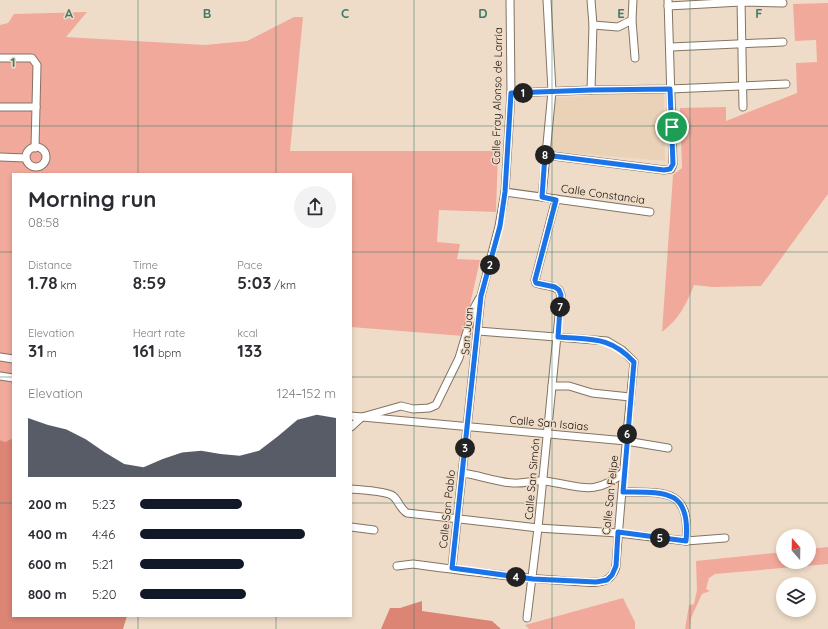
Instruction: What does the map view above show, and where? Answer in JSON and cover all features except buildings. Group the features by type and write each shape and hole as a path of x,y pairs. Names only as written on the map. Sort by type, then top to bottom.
{"street":[{"name":"Calle Fray Alonso de Larria","path":"505,192 511,93 510,0"},
{"path":"542,197 552,91 548,0"},
{"path":"591,0 593,25 592,90"},
{"path":"633,0 632,20 634,58"},
{"path":"545,155 664,170 670,169 673,164 668,3 741,1 784,4"},
{"path":"741,1 743,43 743,107"},
{"path":"593,25 618,27 632,20"},
{"path":"670,47 783,42"},
{"path":"0,58 32,58 37,65 35,148"},
{"path":"511,93 670,89 786,84"},
{"path":"0,107 36,107"},
{"path":"35,148 43,151 45,156 44,162 36,170 28,163 26,158 30,150 35,148"},
{"path":"0,158 26,158"},
{"name":"Calle Constancia","path":"505,192 650,212"},
{"name":"San Juan","path":"468,427 481,296 500,226 505,192"},
{"name":"Calle San Simón","path":"527,618 533,579 561,295 559,290 555,287 536,283 535,280 556,200"},
{"path":"352,426 362,417 400,406 428,408 436,405 459,358 474,308 481,296"},
{"path":"478,331 558,337"},
{"name":"Calle San Felipe","path":"533,579 596,582 607,580 612,575 616,566 634,362 622,350 607,341 558,337"},
{"path":"0,357 12,359"},
{"path":"0,376 12,378"},
{"path":"552,386 569,386 592,393 630,397"},
{"name":"Calle San Isaias","path":"352,416 626,441 668,448"},
{"name":"Calle San Pablo","path":"452,568 468,427"},
{"path":"462,473 513,483 543,481 590,489 602,486 614,480 624,472"},
{"path":"352,489 392,495 397,500 402,510 407,513 538,528 618,532 686,541 725,538"},
{"path":"623,492 664,494 674,497 681,503 688,519 686,541"},
{"path":"352,527 374,530"},
{"path":"397,566 413,564 533,579"}],"shaded area":[{"path":"828,3 828,194 761,286 713,287 694,285 688,299 677,317 662,332 673,175 682,168 680,108 726,107 726,121 797,93 796,63 817,62 816,40 795,41 793,4"},
{"path":"87,12 66,37 205,45 247,41 294,17 303,17 290,151 498,151 496,212 439,210 437,242 460,244 457,259 480,260 463,336 352,327 352,173 12,173 12,438 5,442 0,440 0,25 8,23 14,14"},
{"path":"664,91 665,161 551,151 554,98"},
{"path":"12,438 12,617 127,617 123,629 0,629 0,440 5,442"},
{"path":"828,547 828,564 816,565 816,548"},
{"path":"776,553 776,569 715,574 709,578 706,589 710,591 702,594 691,618 690,629 685,629 689,605 694,604 697,590 696,561"},
{"path":"623,598 635,622 635,629 529,629 525,625"},
{"path":"422,601 422,611 492,621 501,629 381,629 390,608 400,608"}],"route":[{"path":"670,89 672,127 673,164 670,169 664,170 545,155 542,197 556,200 535,280 536,283 540,285 555,287 559,290 561,295 558,337 607,341 622,350 634,362 626,441 623,492 649,492 674,497 681,503 688,519 686,541 618,532 615,559 616,566 612,575 607,580 596,582 533,579 452,568 481,296 500,226 505,192 511,93 670,89"}]}
